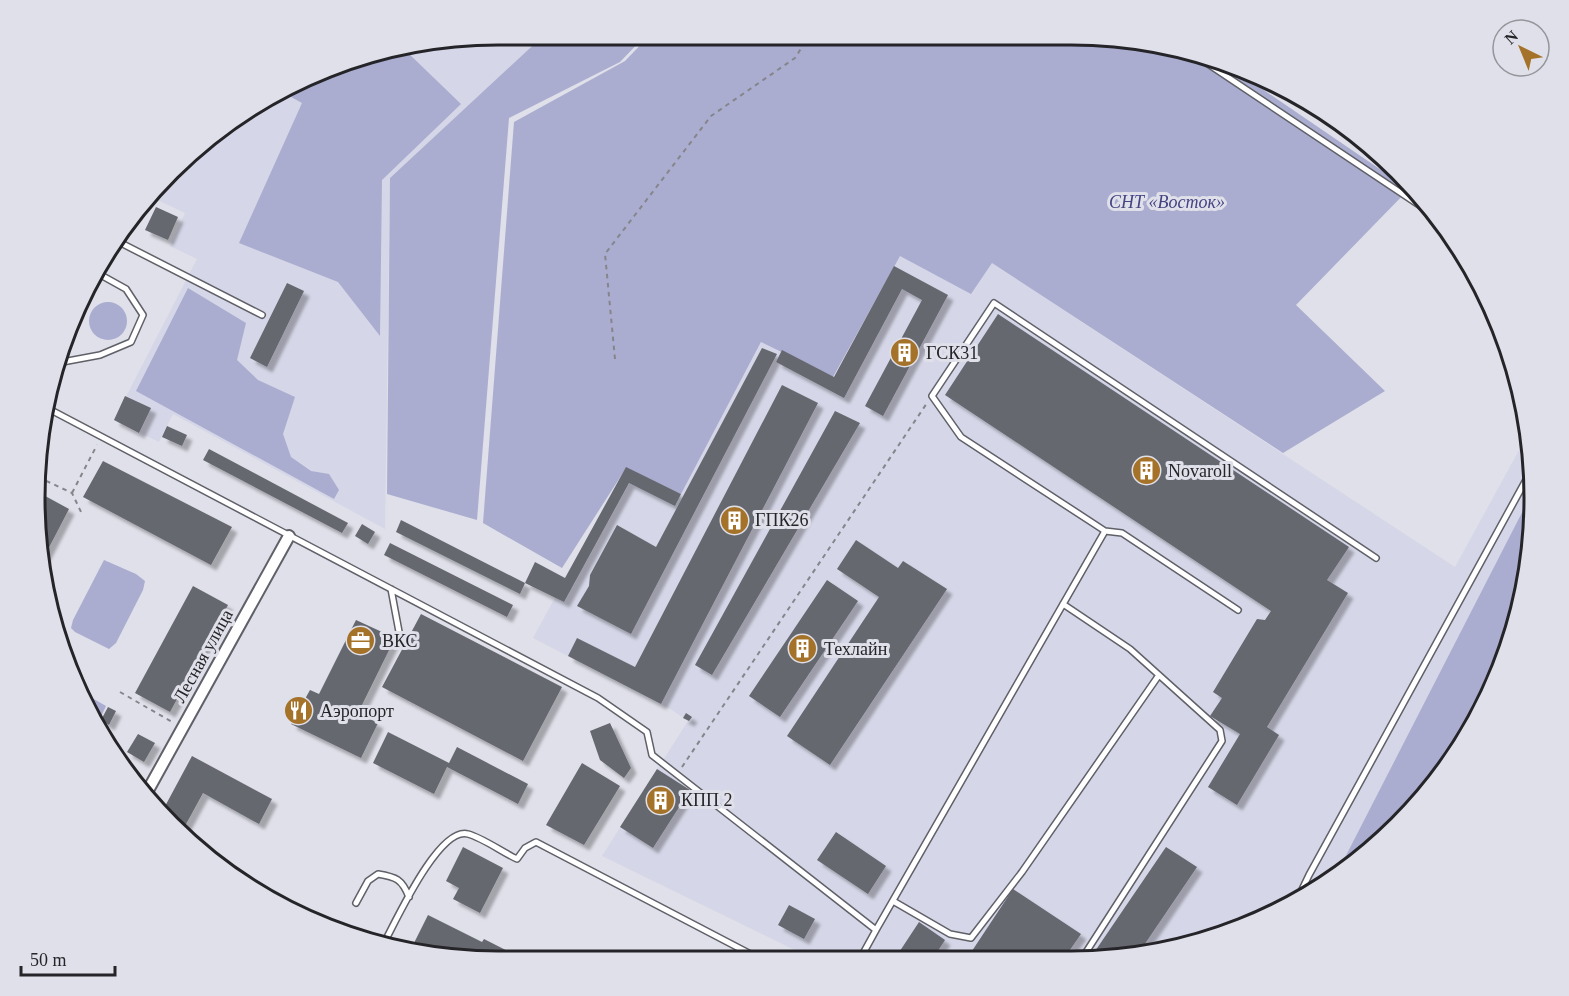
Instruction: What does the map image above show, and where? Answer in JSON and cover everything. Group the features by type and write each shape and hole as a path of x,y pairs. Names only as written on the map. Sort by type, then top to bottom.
{"street":[{"name":"Лесная улица","path":"149,787 289,536"}],"lane":[{"path":"1214,68 1414,202"},
{"path":"123,244 262,315"},
{"path":"66,361 100,355 130,342 143,315 126,289 103,276"},
{"path":"1238,610 1122,533 1105,531 961,437 932,396 994,303 1376,558"},
{"path":"54,412 598,698 647,732 652,755 876,930"},
{"path":"1303,887 1524,485"},
{"path":"864,951 1105,531"},
{"path":"391,589 400,637"},
{"path":"1063,604 1130,649 1220,730 1222,741 1087,950"},
{"path":"893,901 950,934 971,938 1022,872 1159,675"},
{"path":"387,937 422,873 439,849 456,834 467,834 517,859 525,848 536,842 745,951"},
{"path":"356,903 368,881 378,874 394,877 405,886 409,897"}],"path":[{"path":"615,359 605,254 711,116 795,58 803,45"},
{"path":"677,775 932,396"},
{"path":"72,493 102,437"},
{"path":"46,481 72,493 82,514"},
{"path":"120,692 182,727"}],"shaded area":[{"path":"533,45 390,178 385,529 173,414 159,442 114,420 197,259 170,246 185,213 157,200 199,157 222,139 246,121 298,92 352,69 410,54 468,46"},
{"path":"899,255 971,293 992,263 1455,567 1521,447 1524,498 1520,557 1509,615 1490,671 1448,750 1412,797 1370,839 1323,875 1244,917 1188,936 1101,950 797,951 602,856 688,721 672,710 533,638 626,467 681,493 763,339 834,377"}],"green space":[{"path":"533,45 636,45 620,62 509,118 477,520 387,494 390,178"},
{"name":"СНТ «Восток»","path":"640,45 1071,45 1101,46 1159,54 1188,60 1244,79 1256,85 1387,174 1406,193 1296,305 1385,391 1283,453 992,263 971,294 900,256 833,377 761,342 681,494 626,468 562,568 483,523 514,122 625,61"},
{"path":"409,54 461,104 382,180 380,336 338,282 239,243 302,103 290,96 352,69"},
{"path":"188,288 246,323 237,360 258,380 295,397 283,434 291,457 311,471 329,474 339,490 334,499 136,391"},
{"path":"108,302 121,308 127,321 121,334 108,340 95,334 89,321 95,308"},
{"path":"1524,509 1520,557 1509,615 1490,671 1477,698 1448,750 1412,797 1370,839 1344,859"},
{"path":"104,560 136,574 145,581 143,590 116,643 109,649 71,628"},
{"path":"92,698 106,706 101,716"}],"building":[{"path":"156,207 178,217 168,240 145,230"},
{"path":"894,266 948,295 883,416 865,406 922,300 902,289 844,398 776,362 782,350 834,377"},
{"path":"287,283 304,291 267,367 250,358"},
{"name":"Novaroll","path":"998,314 1349,547 1327,580 1348,593 1267,727 1279,735 1237,805 1208,787 1240,734 1210,716 1222,698 1213,692 1257,619 1265,620 1271,611 945,395"},
{"path":"762,348 777,354 631,634 577,606 589,586 590,575 617,525 656,547"},
{"name":"ГПК26","path":"782,385 818,403 661,704 568,656 577,638 635,667"},
{"path":"125,396 151,408 139,433 114,420"},
{"path":"835,411 860,423 712,675 695,665"},
{"path":"167,426 187,435 182,446 162,437"},
{"path":"209,449 348,523 342,533 203,460"},
{"path":"103,461 232,527 211,565 83,497"},
{"path":"626,467 681,494 675,506 629,483 564,602 525,583 535,562 565,578"},
{"path":"45,496 69,509 48,549"},
{"path":"401,520 525,583 520,594 396,532"},
{"path":"362,524 375,532 368,544 355,536"},
{"path":"856,540 898,568 903,561 947,589 830,765 787,736 879,597 837,569"},
{"path":"390,543 513,605 507,617 384,555"},
{"name":"Техлайн","path":"827,580 858,601 780,717 749,696"},
{"path":"193,586 228,605 170,712 135,693"},
{"path":"421,614 562,687 523,761 382,687"},
{"path":"356,620 395,638 358,713 378,723 361,758 291,724 310,690 319,694"},
{"path":"108,707 116,711 109,725 102,717"},
{"path":"686,713 692,717 689,721 683,718"},
{"path":"610,723 631,768 624,778 600,760 590,731"},
{"path":"388,732 449,763 457,747 528,784 518,804 447,767 434,794 373,763"},
{"path":"138,734 155,743 144,762 127,752"},
{"path":"192,756 272,799 259,824 203,793 185,825 165,805"},
{"path":"582,763 620,786 584,845 546,825"},
{"name":"КПП 2","path":"657,769 690,790 653,848 620,827"},
{"path":"836,832 886,866 868,894 817,860"},
{"path":"463,847 503,868 480,913 453,899 459,888 446,881"},
{"path":"1166,847 1197,867 1144,945 1096,950"},
{"path":"1013,889 1081,934 1069,951 972,951"},
{"path":"789,905 815,919 804,939 778,925"},
{"path":"428,915 482,942 484,939 507,951 468,950 414,943"},
{"path":"919,922 945,940 938,951 900,951"}],"place":[{"name":"ГСК31","path":"905,353"},
{"name":"Novaroll","path":"1147,471"},
{"name":"ГПК26","path":"734,520"},
{"name":"ВКС","path":"361,641"},
{"name":"Техлайн","path":"803,649"},
{"name":"Аэропорт","path":"299,711"},
{"name":"КПП 2","path":"660,800"}]}
